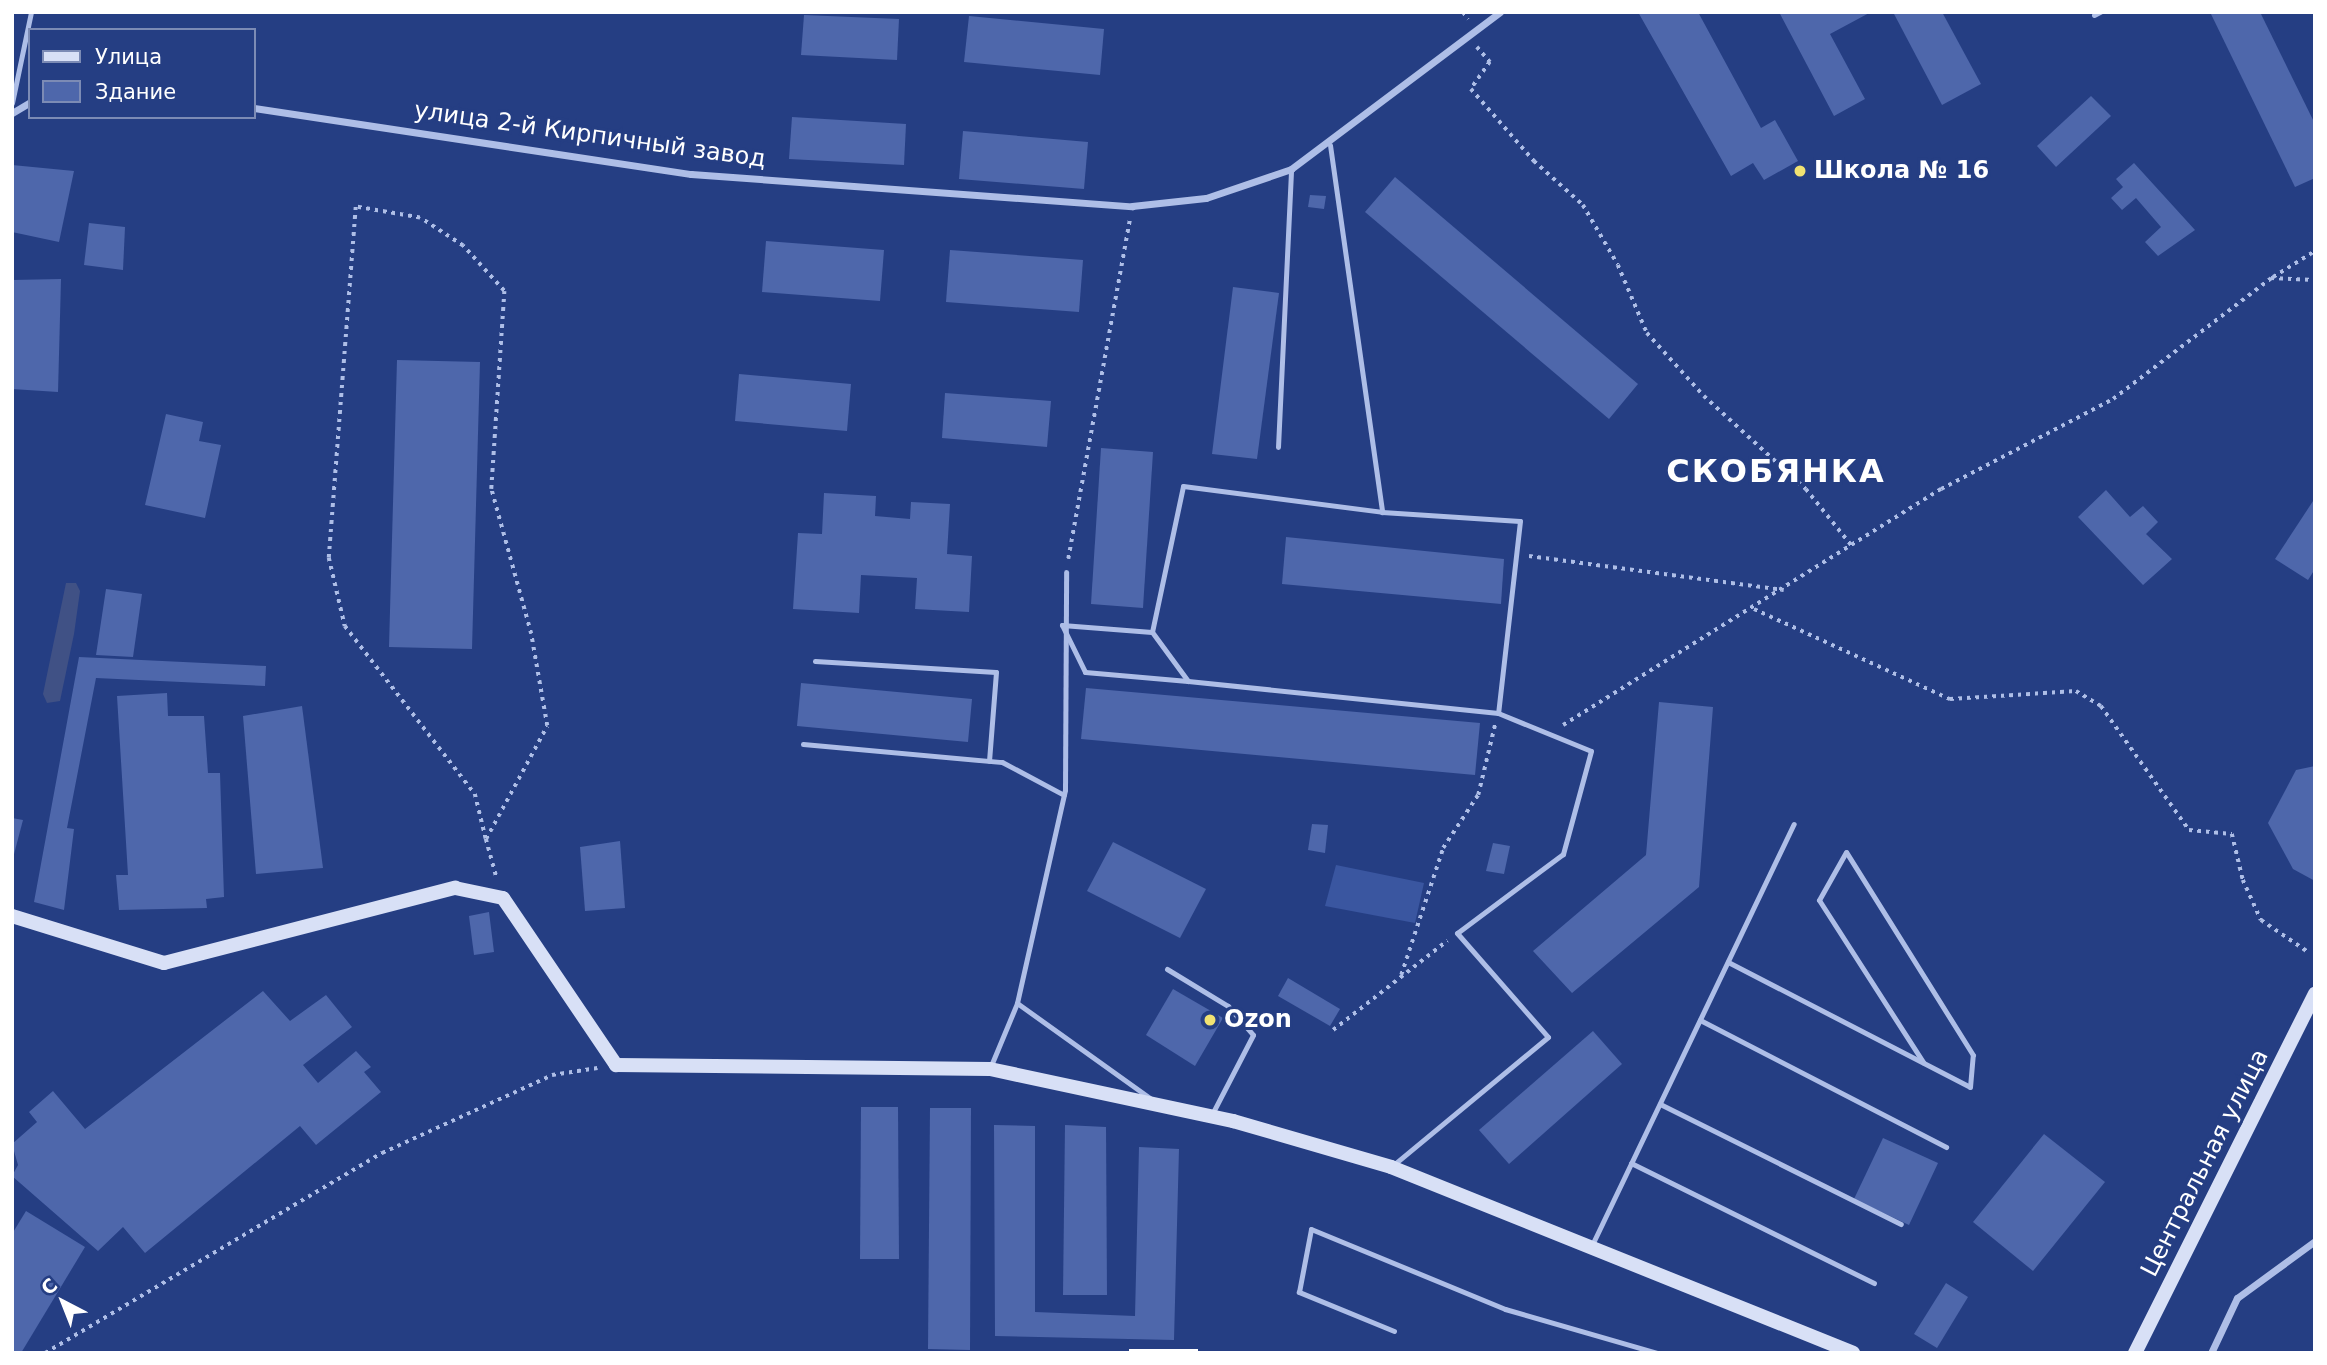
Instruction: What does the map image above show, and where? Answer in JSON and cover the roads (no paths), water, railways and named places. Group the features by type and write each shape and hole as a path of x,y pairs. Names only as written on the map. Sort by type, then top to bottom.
{"street":[{"name":"улица 2-й Кирпичный завод","path":"256,108 691,174 1132,206 1206,198 1292,169 1330,145 1500,12"},
{"path":"12,113 28,103"},
{"path":"12,916 164,963 455,888 503,898 616,1065 990,1069 1212,1116 1391,1167 1853,1353"},
{"name":"Центральная улица","path":"2135,1353 2315,993"},
{"path":"2211,1353 2237,1298 2315,1241"}],"lane":[{"path":"12,103 31,12"},
{"path":"1330,145 1382,512"},
{"path":"1278,447 1292,169"},
{"path":"1188,681 1152,632 1183,486 1382,512 1520,521 1498,713"},
{"path":"990,1069 1017,1003 1064,795 1062,625 1066,572"},
{"path":"1062,625 1152,632"},
{"path":"1062,625 1085,672 1498,713 1591,751 1563,854 1457,933 1548,1037 1391,1167"},
{"path":"814,661 996,672 989,761"},
{"path":"803,744 1002,762 1064,795"},
{"path":"1591,1247 1794,824"},
{"path":"1728,962 1970,1087 1973,1055 1846,852 1819,900 1923,1062"},
{"path":"1167,969 1228,1006 1253,1035 1212,1116"},
{"path":"1017,1003 1157,1104"},
{"path":"1700,1020 1946,1147"},
{"path":"1660,1104 1901,1224"},
{"path":"1631,1163 1874,1283"},
{"path":"1395,1331 1299,1292 1311,1229 1505,1310 1657,1353"}],"railway":[{"path":"1129,1353 1198,1353"}],"place":[{"name":"Школа № 16","path":"1800,171"},
{"name":"Ozon","path":"1210,1020"}],"district":[{"name":"СКОБЯНКА","path":"1776,471"}]}
